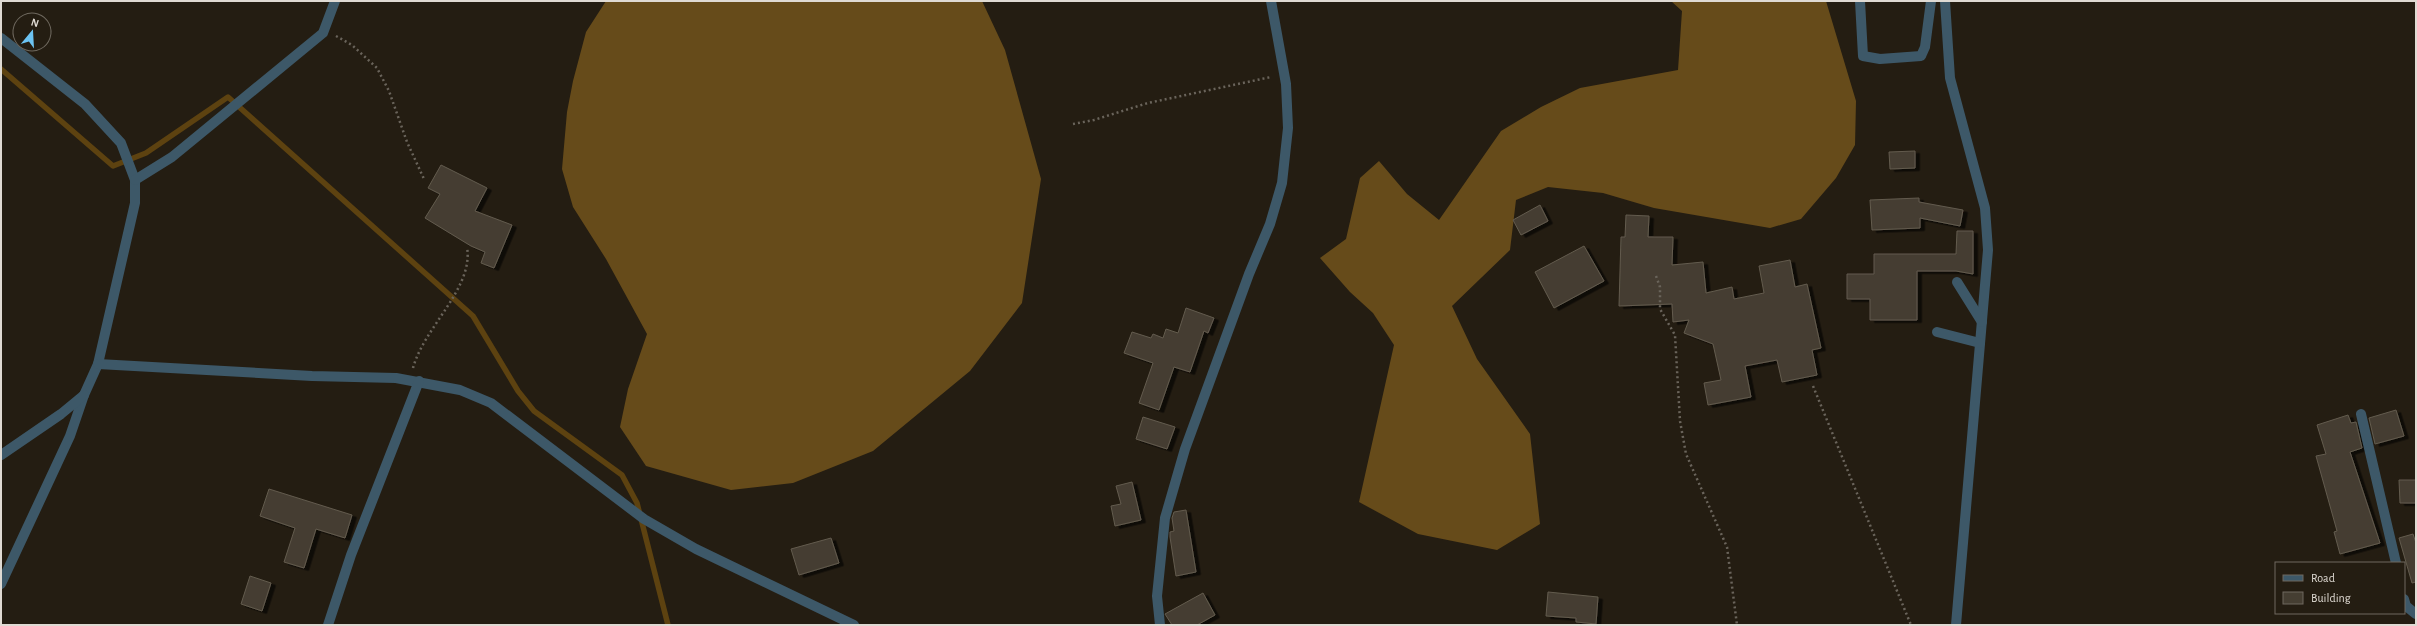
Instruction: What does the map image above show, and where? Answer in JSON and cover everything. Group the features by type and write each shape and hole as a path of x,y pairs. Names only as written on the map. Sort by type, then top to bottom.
{"street":[{"path":"135,180 172,157 323,33 335,1"},
{"path":"1160,625 1157,596 1165,518 1185,449 1248,274 1270,224 1282,183 1288,128 1284,74 1271,1"},
{"path":"1860,1 1863,56 1880,59 1922,56 1925,47 1931,1"},
{"path":"1945,1 1950,78 1985,208 1988,250 1956,625"},
{"path":"1,38 85,104 105,125 121,143 135,180 135,202 98,364 84,395 70,436 1,584"},
{"path":"1957,282 1982,322"},
{"path":"1937,332 1980,343"},
{"path":"98,364 415,380 460,390 491,403 644,520 696,549 854,625"},
{"path":"328,625 351,555 415,380"},
{"path":"1,455 61,414 84,395"},
{"path":"2361,414 2396,562"},
{"path":"2405,602 2406,606 2416,614"}],"path":[{"path":"325,29 352,45 377,68 389,91 407,142 424,180"},
{"path":"1073,124 1094,120 1148,103 1284,74"},
{"path":"415,380 417,353 462,280 469,259 467,247"},
{"path":"1656,276 1660,287 1658,302 1660,309 1674,334 1680,421 1686,454 1727,547 1737,625"},
{"path":"1813,386 1912,625"}],"shaded area":[{"path":"606,1 982,1 1005,50 1041,179 1022,303 970,371 873,451 793,483 731,490 646,466 620,427 628,389 647,334 606,259 573,207 562,169 567,112 573,81 586,32"},
{"path":"1671,1 1826,1 1856,101 1855,145 1836,178 1801,219 1770,228 1654,208 1603,193 1548,187 1516,200 1510,250 1452,306 1477,359 1530,434 1540,524 1497,550 1418,534 1359,502 1394,345 1373,313 1350,292 1320,258 1346,239 1360,178 1379,161 1407,194 1439,220 1501,131 1541,107 1580,88 1678,70 1682,11"}],"building":[{"path":"1915,151 1915,168 1890,169 1889,152"},
{"path":"441,165 487,188 475,211 512,225 494,268 481,263 485,252 471,246 425,218 440,194 428,188"},
{"path":"1919,198 1919,202 1963,210 1960,226 1920,218 1920,228 1872,230 1870,200"},
{"path":"1540,205 1548,221 1521,235 1513,220"},
{"path":"1626,215 1649,216 1648,237 1673,237 1672,265 1703,262 1706,293 1732,287 1734,299 1764,293 1759,266 1790,260 1795,287 1807,284 1821,348 1812,350 1817,375 1782,382 1777,360 1745,366 1751,397 1708,405 1704,383 1721,380 1713,344 1684,333 1689,320 1673,322 1672,304 1619,306 1621,237 1625,237"},
{"path":"1957,231 1973,231 1973,274 1956,271 1917,271 1917,320 1870,320 1870,299 1847,299 1847,274 1874,274 1874,254 1956,254"},
{"path":"1584,246 1604,281 1554,308 1535,272"},
{"path":"1186,308 1214,318 1208,333 1204,331 1190,372 1174,367 1159,410 1139,403 1153,363 1124,353 1132,332 1151,338 1153,334 1163,338 1166,329 1178,333"},
{"path":"2396,410 2404,436 2375,444 2369,418"},
{"path":"2348,415 2351,423 2356,422 2362,448 2350,452 2380,543 2340,554 2334,532 2337,531 2316,456 2326,454 2317,425"},
{"path":"1143,417 1175,427 1167,449 1136,439"},
{"path":"2399,480 2416,480 2416,503 2400,503"},
{"path":"1132,482 1141,520 1115,526 1111,506 1121,504 1116,486"},
{"path":"269,489 352,515 345,538 316,529 304,568 284,562 295,528 260,516"},
{"path":"1186,510 1196,572 1176,576 1170,537 1170,532 1174,531 1172,518 1174,512"},
{"path":"2413,534 2416,543 2416,582 2412,583 2399,538"},
{"path":"831,538 839,563 799,575 791,549"},
{"path":"250,576 271,583 262,611 241,604"},
{"path":"1548,592 1598,597 1596,624 1576,622 1576,618 1546,616"},
{"path":"1203,593 1215,615 1197,625 1172,625 1165,614"}],"waterway":[{"path":"1,69 113,166 146,153 228,97 473,316 518,391 534,411 622,475 637,503 668,625"}]}
